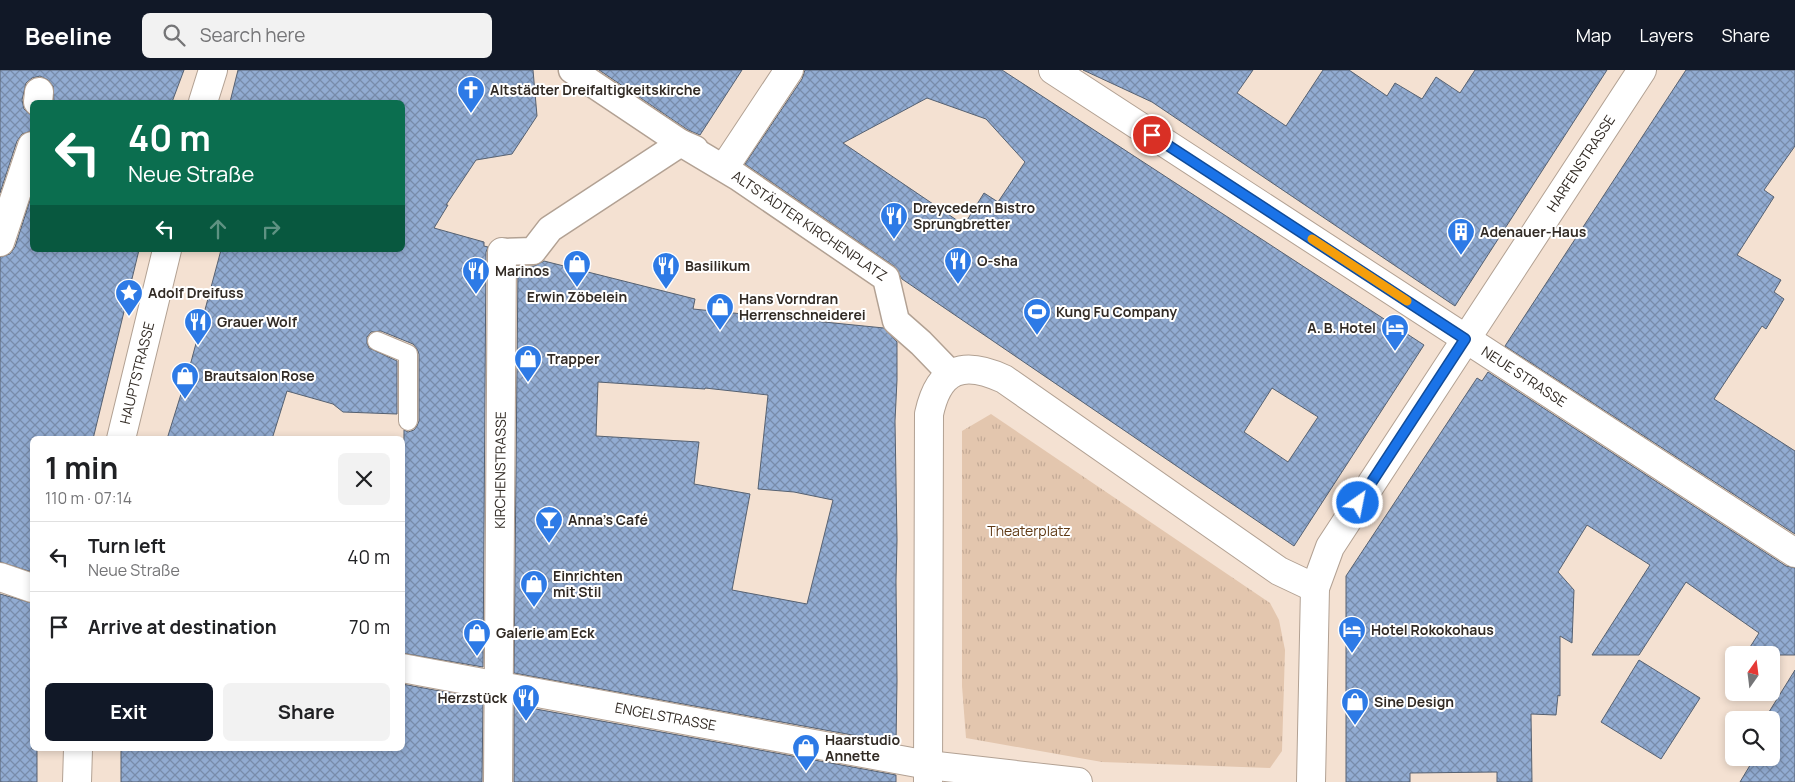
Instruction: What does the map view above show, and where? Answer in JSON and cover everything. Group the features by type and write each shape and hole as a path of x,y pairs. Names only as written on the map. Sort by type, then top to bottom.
{"street":[{"path":"204,100 213,70"},
{"name":"ALTSTÄDTER KIRCHENPLATZ","path":"572,70 680,143 738,177 886,278 896,322 922,343 950,373"},
{"path":"728,162 789,70"},
{"name":"NEUE STRASSE","path":"1053,70 1795,553"},
{"name":"HARFENSTRASSE","path":"1315,588 1330,547 1642,70"},
{"path":"502,252 533,250 550,229 680,143"},
{"name":"ALTSTÄDTER KIRCHENPLATZ","path":"680,143 728,162"},
{"path":"0,242 30,152"},
{"name":"HAUPTSTRASSE","path":"122,436 167,252"},
{"name":"KIRCHENSTRASSE","path":"498,782 502,252"},
{"path":"1078,782 928,773 929,414 936,389 950,373 959,370 973,369 989,372 1004,379 1279,571 1315,588 1311,782"},
{"path":"0,577 30,587"},
{"name":"ENGELSTRASSE","path":"405,669 928,773"},
{"path":"77,782 78,751"}],"lane":[{"path":"377,341 408,354 408,421"}],"green space":[{"name":"Theaterplatz","path":"991,414 1270,603 1279,620 1285,650 1282,751 1270,768 1102,762 966,738 962,686 962,431"}],"building":[{"path":"0,70 184,70 173,100 54,100 53,86 48,80 40,76 32,78 26,83 22,100 24,109 30,114 30,132 22,134 17,141 0,193"},
{"path":"238,70 533,70 537,116 512,154 476,160 446,205 448,205 434,228 484,242 484,246 488,247 486,252 483,667 405,654 404,430 408,432 414,430 419,421 419,354 413,344 381,331 371,332 367,337 369,348 397,361 397,414 343,412 333,404 287,391 273,436 168,436 191,362 220,252 405,252 405,100 230,100"},
{"path":"599,70 742,70 700,135 688,130"},
{"path":"805,70 1002,70 1424,345 1294,546 902,279 894,266 745,164 802,79","holes":["927,98 986,119 1025,162 998,202 984,193 964,225 843,143","1272,388 1318,417 1288,462 1244,432"]},
{"path":"1083,70 1253,70 1237,93 1286,126 1323,70 1349,70 1387,96 1395,83 1422,99 1436,77 1460,93 1475,70 1607,70 1455,306 1152,102"},
{"path":"1686,70 1795,70 1795,146 1764,190 1774,197 1737,255 1781,280 1774,292 1784,299 1766,329 1762,326 1714,399 1795,451 1795,534 1505,346"},
{"path":"30,200 30,252 139,252 94,436 30,436 30,571 0,562 0,257 10,254 15,247"},
{"path":"544,261 695,299 693,309 884,328 897,342 895,421 897,540 896,743 514,673 518,267 534,266","holes":["598,382 768,395 758,489 794,492 833,500 807,604 732,590 750,494 694,484 699,442 596,436"]},
{"path":"1488,372 1786,566 1795,568 1795,655 1780,655 1780,646 1751,646 1759,633 1686,582 1639,655 1592,655 1650,565 1587,525 1558,572 1574,590 1572,643 1560,636 1560,696 1558,695 1556,715 1531,714 1532,782 1497,782 1497,772 1410,773 1410,782 1346,782 1346,576 1477,378 1482,381"},
{"path":"0,594 30,602 30,751 37,751 37,782 0,782"},
{"path":"1639,660 1700,698 1661,759 1601,722"},
{"path":"1795,670 1795,782 1740,782 1750,766 1780,766 1780,711 1770,711 1776,701 1780,701 1780,694"},
{"path":"405,685 483,699 482,782 121,782 121,751 405,751"},
{"path":"514,705 896,775 896,782 514,782"}],"slow traffic":[{"path":"1312,239 1407,301"}],"place":[{"name":"Altstädter Dreifaltigkeitskirche","path":"471,114"},
{"name":"Dreycedern Bistro Sprungbretter","path":"894,240"},
{"name":"Adenauer-Haus","path":"1461,256"},
{"name":"O-sha","path":"958,285"},
{"name":"Erwin Zöbelein","path":"577,288"},
{"name":"Basilikum","path":"666,290"},
{"name":"Marinos","path":"476,295"},
{"name":"Adolf Dreifuss","path":"129,317"},
{"name":"Hans Vorndran Herrenschneiderei","path":"720,331"},
{"name":"Kung Fu Company","path":"1037,336"},
{"name":"Grauer Wolf","path":"198,346"},
{"name":"A. B. Hotel","path":"1395,352"},
{"name":"Trapper","path":"528,383"},
{"name":"Brautsalon Rose","path":"185,400"},
{"name":"Anna's Café","path":"549,544"},
{"name":"Einrichten mit Stil","path":"534,608"},
{"name":"Hotel Rokokohaus","path":"1352,654"},
{"name":"Galerie am Eck","path":"477,657"},
{"name":"Herzstück","path":"526,722"},
{"name":"Sine Design","path":"1355,726"},
{"name":"Haarstudio Annette","path":"806,772"}],"route":[{"path":"1152,135 1465,339 1358,503"}]}
